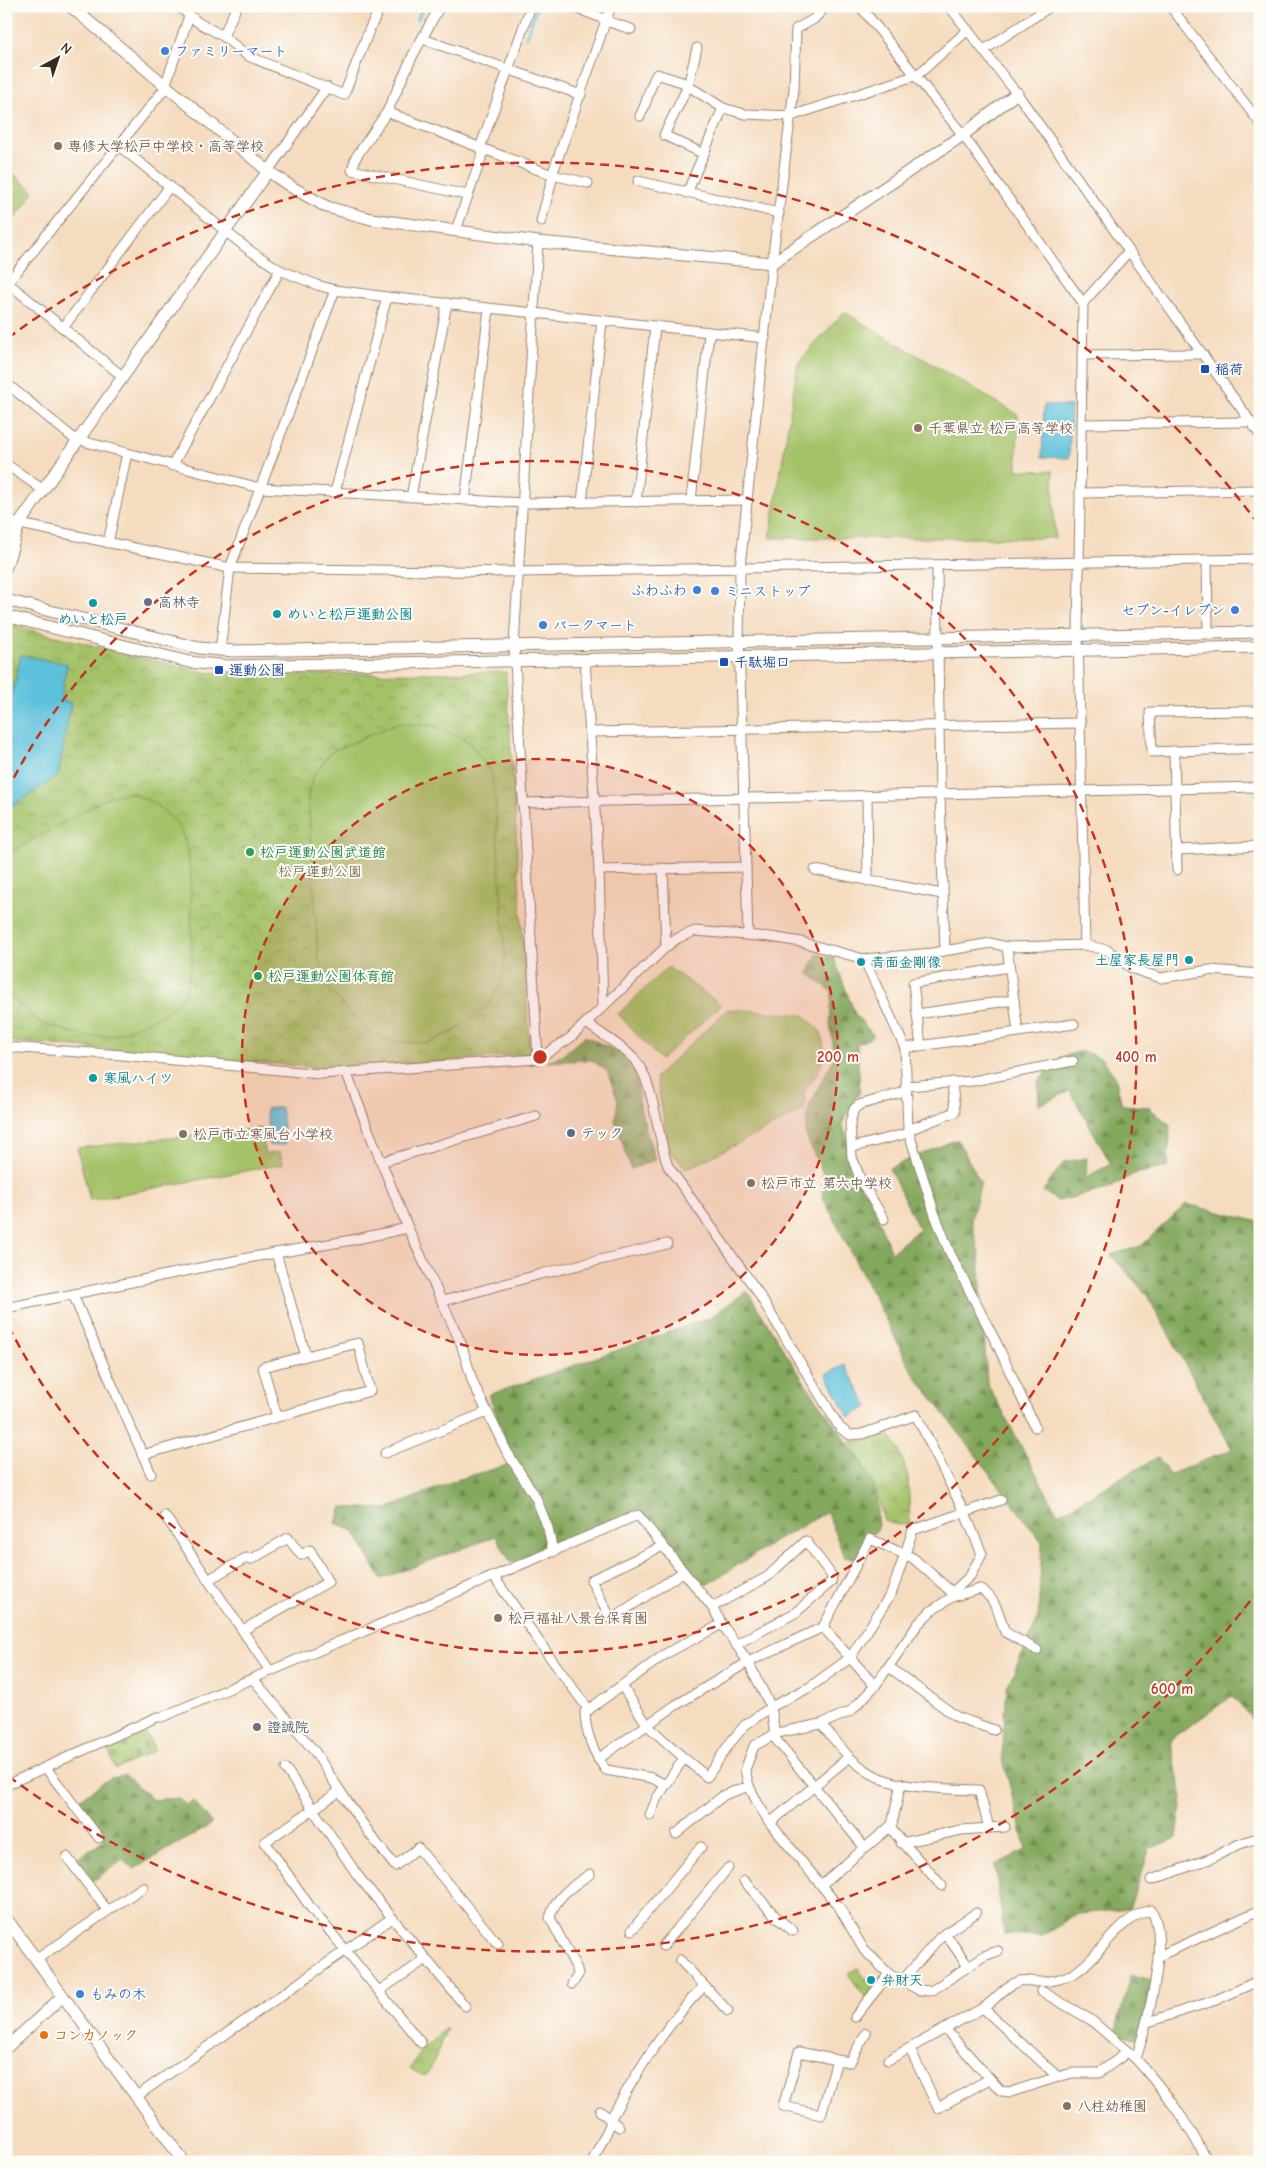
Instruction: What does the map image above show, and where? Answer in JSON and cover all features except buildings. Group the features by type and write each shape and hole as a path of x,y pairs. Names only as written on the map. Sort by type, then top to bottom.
{"street":[{"path":"70,6 268,171 306,196 337,210 371,219 538,242 772,263 963,135 1016,93"},
{"path":"178,6 189,16 223,36 248,56 328,87 344,96 370,28 382,6"},
{"path":"223,36 237,6"},
{"path":"440,6 387,112 356,157 352,170 467,195"},
{"path":"456,230 531,6"},
{"path":"571,6 631,29"},
{"path":"541,222 553,176 611,6"},
{"path":"748,934 748,869 739,657 740,568 772,263 791,116 796,65 796,29 814,19 826,6"},
{"path":"860,6 963,135 1083,302 1078,634 1085,945"},
{"path":"950,6 1016,93 1260,435"},
{"path":"984,50 1051,6"},
{"path":"1170,6 1260,123"},
{"path":"122,376 7,284 166,86 189,16"},
{"path":"640,116 648,102 650,86 657,74 688,86 723,108 745,114 791,116 914,76 922,72 968,30"},
{"path":"423,39 581,95"},
{"path":"697,48 688,86 664,136 704,154"},
{"path":"6,567 19,524 328,87"},
{"path":"687,193 723,108"},
{"path":"387,112 553,176 588,183"},
{"path":"119,146 249,250 280,270 317,285 335,290 387,297 602,322 765,338"},
{"path":"638,181 779,213"},
{"path":"63,328 170,186"},
{"path":"538,242 514,645 538,1059"},
{"path":"1083,302 1129,250"},
{"path":"172,466 280,270"},
{"path":"220,650 230,568 335,290"},
{"path":"335,492 387,297"},
{"path":"411,497 447,304"},
{"path":"465,500 489,309"},
{"path":"582,502 602,322"},
{"path":"636,502 655,327"},
{"path":"691,501 709,333"},
{"path":"1082,354 1203,354"},
{"path":"6,383 78,439 172,466 260,488 522,503 748,500"},
{"path":"1081,424 1250,422"},
{"path":"108,543 127,453"},
{"path":"6,464 43,490"},
{"path":"1080,493 1260,490"},
{"path":"6,521 230,568 518,572 1260,559"},
{"path":"1204,648 1207,560"},
{"path":"937,565 937,652 944,950"},
{"path":"6,600 199,648 220,650 1260,632"},
{"path":"6,616 189,662 227,666 1260,647"},
{"path":"283,650 284,666"},
{"path":"585,660 599,870 603,1005"},
{"path":"1260,711 1150,712 1152,752 1260,748"},
{"path":"590,732 1081,723"},
{"path":"1174,751 1177,870"},
{"path":"522,803 1259,787 1260,841"},
{"path":"867,796 868,881"},
{"path":"1177,850 1260,846"},
{"path":"599,870 663,868 748,869"},
{"path":"663,868 666,947"},
{"path":"815,870 942,894"},
{"path":"6,1048 132,1056 320,1074 347,1074 538,1059 559,1048 666,947 678,938 695,931 748,934 801,942 864,959 900,957 991,943 1007,947 1085,945 1107,950 1133,969 1161,978 1210,970 1260,974"},
{"path":"1007,947 1018,1032"},
{"path":"864,959 905,1048 908,1132 935,1215 950,1253 978,1306 1035,1427"},
{"path":"921,1046 912,986 915,981 1009,967"},
{"path":"917,1014 1014,1000"},
{"path":"587,1023 634,1058 641,1069 647,1082 662,1150 668,1166 757,1291 840,1428 850,1435 862,1434 916,1415 964,1512 982,1554 970,1576 957,1588 953,1595"},
{"path":"905,1048 1074,1024"},
{"path":"884,1219 858,1176 852,1157 853,1147 850,1123 854,1110 859,1105 906,1089 1019,1073 1073,1061"},
{"path":"347,1074 408,1228 461,1343 473,1383 507,1452 536,1498 548,1528 554,1552"},
{"path":"853,1147 908,1132 955,1112 952,1082"},
{"path":"381,1162 536,1116"},
{"path":"6,1308 408,1228"},
{"path":"443,1301 541,1274 667,1244"},
{"path":"276,1253 306,1356"},
{"path":"73,1295 151,1474"},
{"path":"142,1455 370,1391 358,1344 263,1366 277,1417"},
{"path":"385,1453 487,1412"},
{"path":"622,1686 648,1726 707,1777 730,1742 744,1725 771,1707 810,1687 850,1658 892,1592 913,1530 1001,1500"},
{"path":"6,1785 157,1718 162,1718 253,1680 270,1671 638,1515 712,1607 737,1644 771,1707 774,1735 864,1847"},
{"path":"165,1516 270,1671"},
{"path":"208,1580 246,1558 252,1559 288,1538 301,1555 310,1550 328,1582 242,1630"},
{"path":"598,1759 703,1688 748,1662 823,1627 870,1539 905,1554 953,1595"},
{"path":"712,1607 767,1578 806,1541 832,1576 846,1582"},
{"path":"663,1546 590,1580 611,1619 683,1572"},
{"path":"737,1644 801,1609 831,1582 832,1576"},
{"path":"494,1577 546,1653 589,1710"},
{"path":"998,1951 984,1956 931,1991 919,1990 889,1974 864,1950 840,1907 770,1823 758,1804 745,1770 754,1746 774,1735 821,1724 851,1711 875,1686 918,1624 931,1611 953,1595 980,1589 989,1594 996,1605 1004,1632 1037,1650"},
{"path":"666,1785 652,1778 606,1770 598,1759 585,1725 586,1712 667,1653 722,1624"},
{"path":"823,1627 875,1686"},
{"path":"889,1667 957,1717 994,1730"},
{"path":"253,1680 315,1752 372,1837 395,1866 418,1848 498,1944"},
{"path":"821,1724 848,1757 864,1770 880,1778 900,1783 979,1790 988,1828"},
{"path":"770,1823 848,1757"},
{"path":"650,1815 657,1798 684,1758"},
{"path":"46,1768 99,1838"},
{"path":"286,1769 358,1876 465,2006"},
{"path":"821,1886 864,1847 892,1825 900,1783"},
{"path":"676,1834 724,1795 750,1786"},
{"path":"340,1791 265,1842 311,1908 422,2043"},
{"path":"889,1827 901,1843 942,1886"},
{"path":"901,1843 961,1830 1005,1827"},
{"path":"1151,1880 1212,1858 1237,1845 1260,1837"},
{"path":"632,1930 701,1847"},
{"path":"67,1857 107,1910"},
{"path":"663,1946 728,1868"},
{"path":"572,1984 578,1975 577,1969 550,1918 551,1912 564,1892 590,1874"},
{"path":"744,1881 776,1917 792,1931"},
{"path":"37,1959 143,1887"},
{"path":"888,2060 946,2030 992,2003 1009,1986 1020,1981 1050,1981 1074,1974 1091,1960 1122,1926 1140,1913 1151,1910 1156,1924 1158,1956 1148,2022 1136,2059"},
{"path":"1158,1956 1260,1910"},
{"path":"902,1981 945,1933 976,1912"},
{"path":"6,1918 184,2162"},
{"path":"137,2096 392,1918"},
{"path":"945,1933 968,1966"},
{"path":"379,1991 426,1959"},
{"path":"680,1960 728,2011"},
{"path":"855,2017 889,1974"},
{"path":"1148,2022 1216,2000 1260,1980"},
{"path":"592,2162 610,2125 610,2120 645,2059 687,2003 704,1986"},
{"path":"1041,1991 1092,2020 1136,2059 1166,2093 1189,2125 1208,2162"},
{"path":"6,2048 63,1996"},
{"path":"983,2008 1058,2078"},
{"path":"946,2030 1001,2091 1010,2092 1072,2073 1099,2073 1121,2058 1126,2050"},
{"path":"837,2060 821,2115 783,2106 799,2052 850,2062 866,2033"},
{"path":"910,2049 938,2108 989,2079"},
{"path":"600,2111 619,2127"}],"green space":[{"path":"6,168 34,191 6,232"},
{"path":"844,312 1018,415 1017,470 1053,471 1055,538 770,538 798,363"},
{"name":"松戸運動公園","path":"6,624 202,672 258,675 506,672 530,1054 346,1070 6,1041"},
{"path":"397,723 434,726 469,742 491,772 495,801 505,955 502,983 487,1006 455,1031 428,1043 394,1042 372,1033 351,1015 326,985 318,955 308,795 313,776 331,752"},
{"path":"130,793 146,799 162,809 177,823 187,845 191,875 192,962 185,994 165,1014 116,1035 88,1037 39,1023 6,991 6,855 110,796"},
{"path":"817,954 834,958 855,1014 874,1036 857,1044 860,1091 842,1124 891,1253 919,1229 889,1168 957,1139 981,1183 971,1220 979,1252 987,1383 1058,1514 1158,1457 1169,1475 1232,1449 1147,1295 1111,1255 1141,1246 1186,1204 1260,1222 1260,1729 1232,1696 1177,1735 1171,1742 1182,1798 1177,1838 1150,1849 1129,1909 1078,1914 1042,1936 1004,1934 995,1865 1026,1850 1002,1756 1007,1687 1038,1619 1042,1542 913,1373 822,1196 824,1176 805,1134 809,1106 835,1056 830,1025 832,992 808,973"},
{"path":"668,967 721,1005 661,1060 618,1014"},
{"path":"728,1009 804,1015 821,1032 825,1053 819,1070 804,1092 805,1110 687,1169 670,1151 656,1077"},
{"path":"585,1036 618,1052 635,1071 641,1111 655,1160 631,1169 615,1120 618,1101 607,1071 591,1060 547,1062 563,1055"},
{"path":"1082,1051 1101,1058 1115,1076 1122,1105 1148,1107 1170,1125 1168,1167 1134,1174 1108,1189 1058,1201 1043,1191 1064,1162 1087,1158 1086,1177 1111,1164 1070,1091 1039,1105 1038,1081 1064,1056"},
{"path":"262,1128 265,1154 280,1152 283,1164 90,1200 77,1148"},
{"path":"747,1291 803,1380 859,1459 876,1492 878,1529 867,1539 856,1558 844,1557 827,1512 774,1542 708,1584 691,1577 642,1512 511,1563 496,1536 381,1579 354,1531 336,1523 342,1507 387,1509 456,1480 514,1463 489,1395 709,1318"},
{"path":"886,1430 899,1450 908,1476 910,1524 898,1525 884,1521 873,1483 850,1442 862,1440"},
{"path":"144,1730 155,1750 116,1769 107,1748"},
{"path":"125,1775 153,1800 179,1798 186,1805 194,1801 212,1824 134,1869 123,1860 91,1882 73,1861 105,1840 78,1800 110,1778"},
{"path":"857,1968 866,1979 869,1977 875,1982 873,1985 875,1986 866,1998 848,1974"},
{"path":"1130,1975 1153,1980 1142,2027 1136,2039 1115,2034"},
{"path":"447,2027 440,2048 426,2077 410,2069 420,2052"}],"water":[{"path":"1044,405 1071,406 1069,458 1042,457"},
{"path":"21,655 67,664 61,700 71,703 58,776 6,810 6,720"},
{"path":"281,1107 285,1144 270,1146 266,1109"},
{"path":"845,1365 868,1407 849,1417 826,1374"}],"waterway":[{"path":"417,20 424,6"},
{"path":"526,38 537,6"}],"place":[{"name":"ファミリーマート","path":"165,51"},
{"name":"専修大学松戸中学校・高等学校","path":"58,146"},
{"name":"稲荷","path":"1205,369"},
{"name":"千葉県立 松戸高等学校","path":"918,428"},
{"name":"ふわふわ","path":"697,590"},
{"name":"ミニストップ","path":"715,591"},
{"name":"高林寺","path":"148,602"},
{"name":"めいと松戸","path":"93,603"},
{"name":"セブン-イレブン","path":"1235,610"},
{"name":"めいと松戸運動公園","path":"277,614"},
{"name":"パークマート","path":"543,625"},
{"name":"千駄堀口","path":"724,662"},
{"name":"運動公園","path":"219,670"},
{"name":"松戸運動公園武道館","path":"250,852"},
{"name":"土屋家長屋門","path":"1189,960"},
{"name":"青面金剛像","path":"861,962"},
{"name":"松戸運動公園体育館","path":"258,976"},
{"name":"寒風ハイツ","path":"93,1078"},
{"name":"テック","path":"571,1133"},
{"name":"松戸市立寒風台小学校","path":"183,1134"},
{"name":"松戸市立 第六中学校","path":"751,1183"},
{"name":"松戸福祉八景台保育園","path":"498,1618"},
{"name":"證誠院","path":"257,1727"},
{"name":"弁財天","path":"871,1980"},
{"name":"もみの木","path":"80,1994"},
{"name":"コンカノック","path":"44,2035"},
{"name":"八柱幼稚園","path":"1067,2106"}]}
